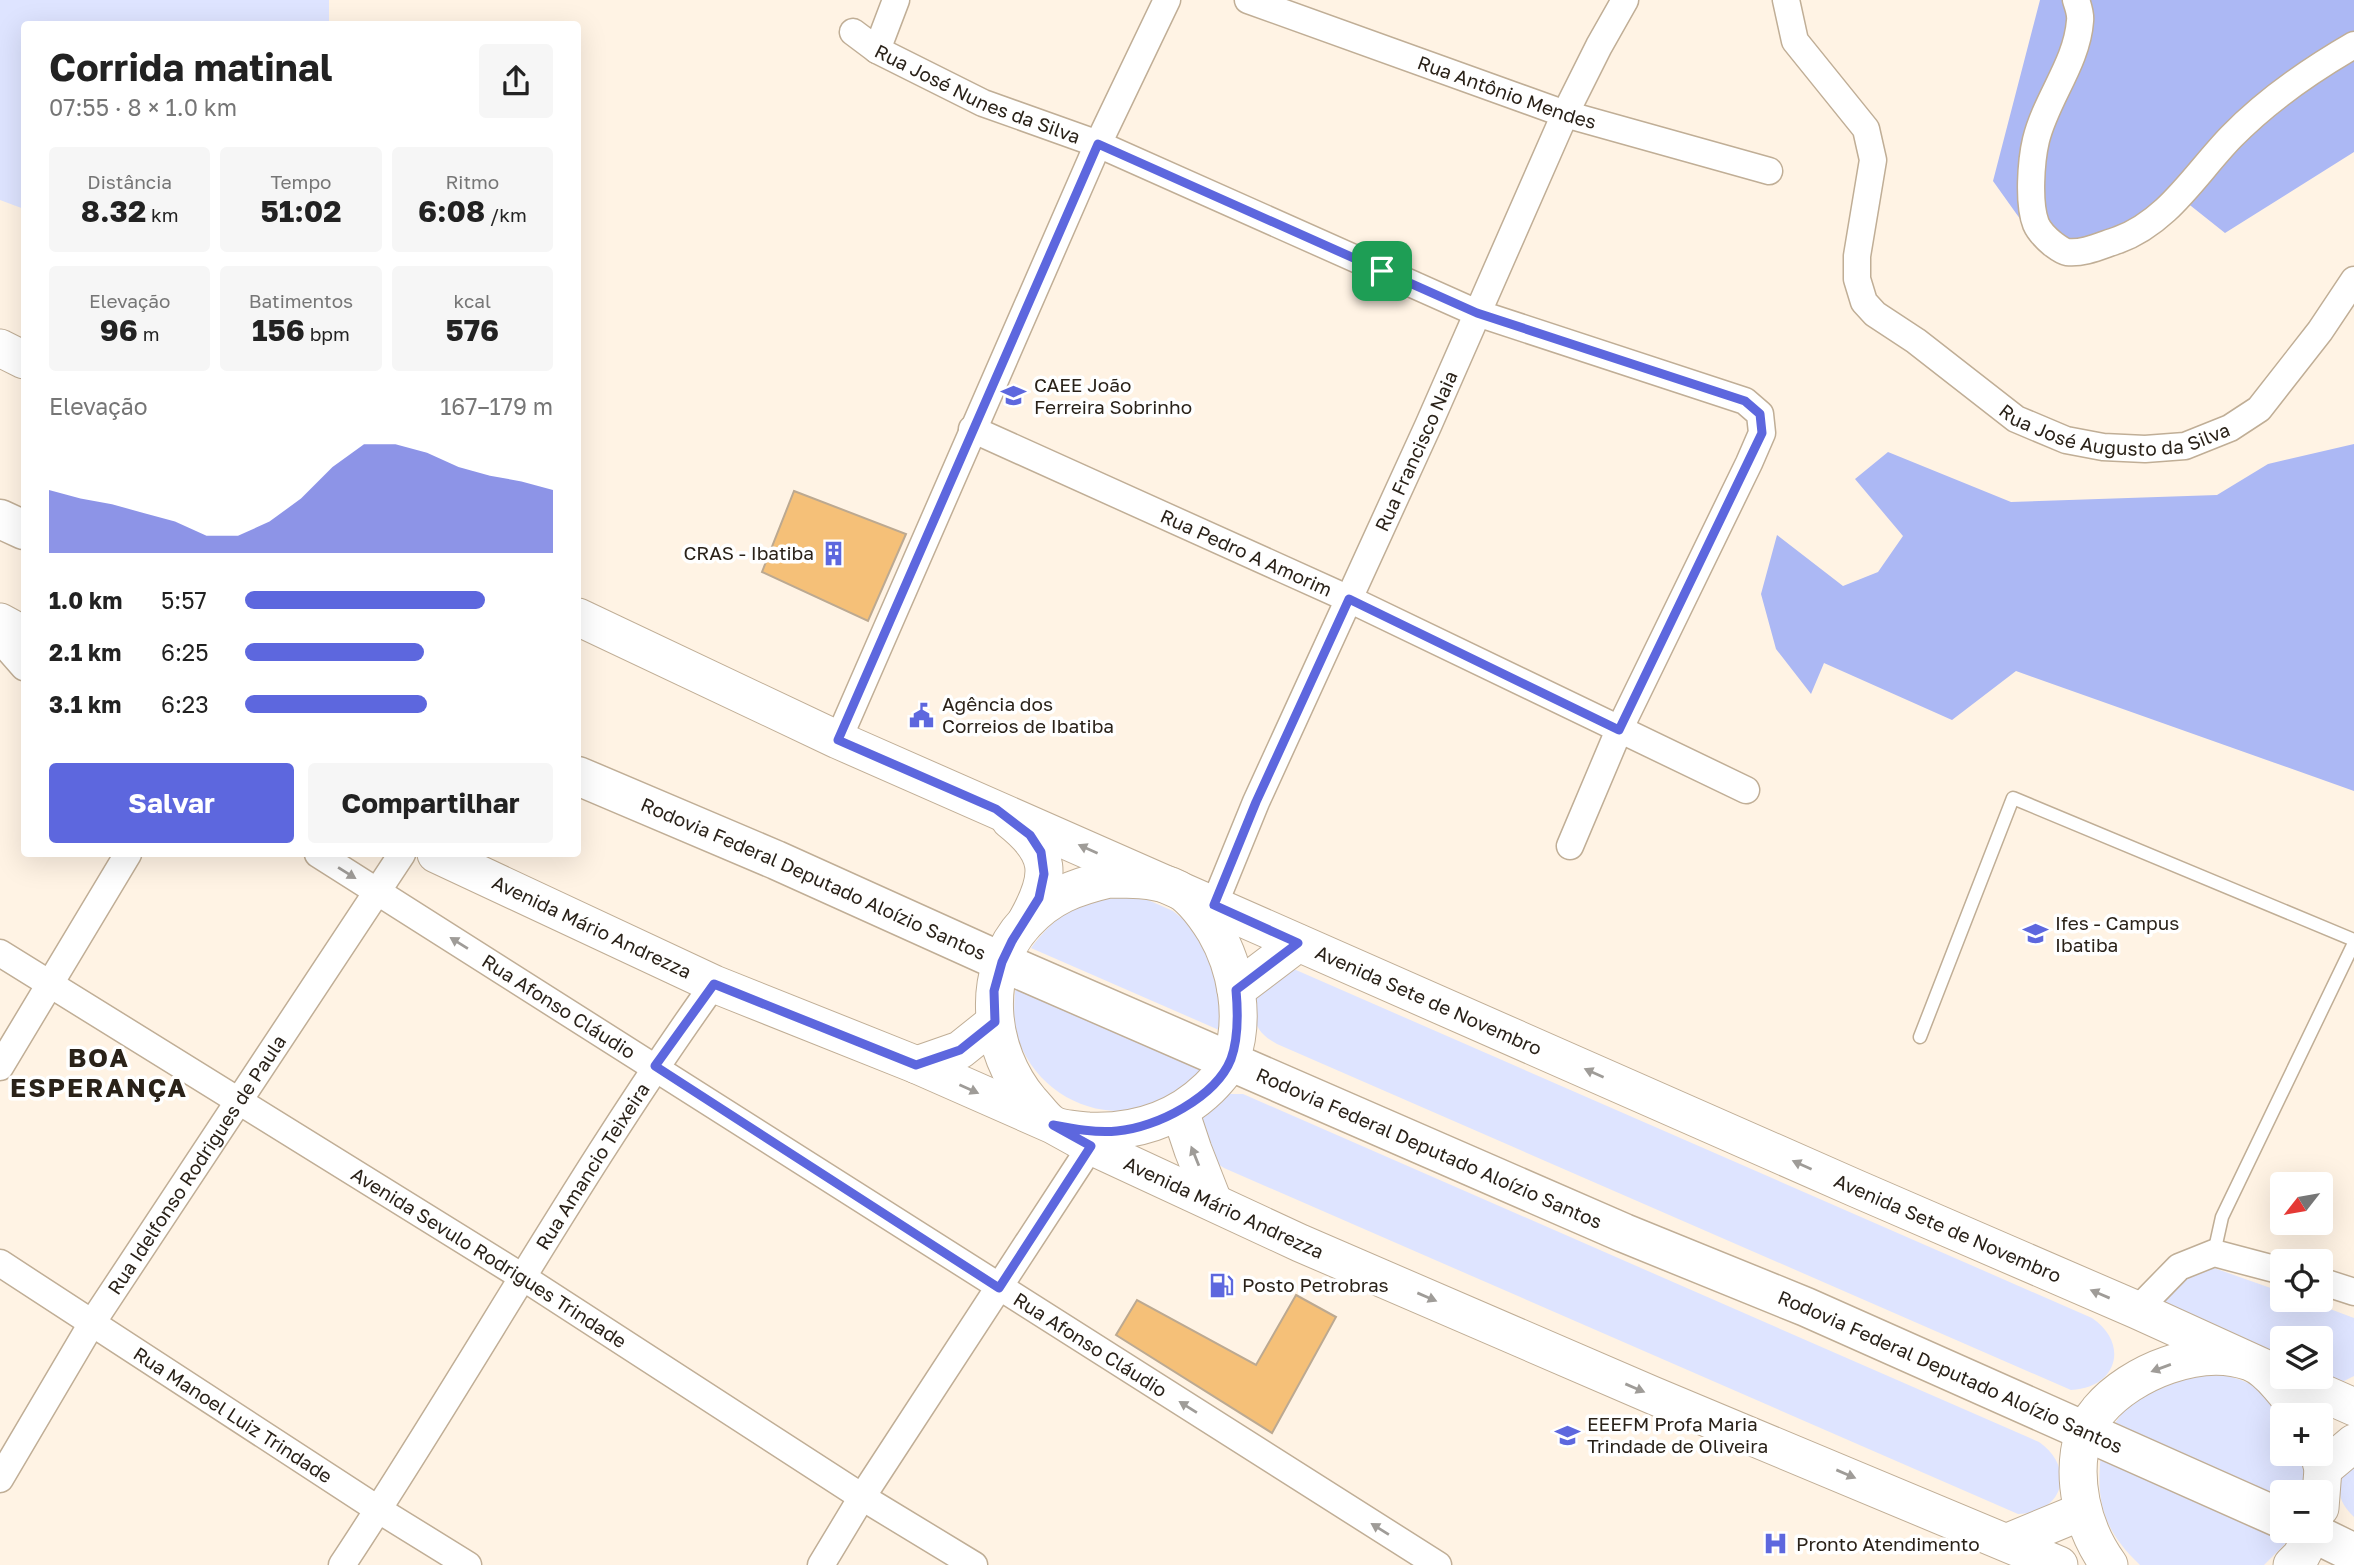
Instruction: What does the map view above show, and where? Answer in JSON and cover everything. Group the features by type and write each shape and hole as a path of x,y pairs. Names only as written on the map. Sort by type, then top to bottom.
{"highway":[{"path":"0,519 21,529"},
{"name":"Rodovia Federal Deputado Aloízio Santos","path":"581,777 776,860 1002,962 1612,1228 1806,1307 2270,1509"},
{"name":"Rodovia Federal Deputado Aloízio Santos","path":"2333,1540 2354,1553"}],"street":[{"path":"877,50 896,0"},
{"path":"838,740 1098,144 1167,0"},
{"name":"Rua Antônio Mendes","path":"1248,0 1565,114 1769,171"},
{"name":"Rua Francisco Naia","path":"1214,905 1256,802 1565,114 1625,0"},
{"name":"Rua José Augusto da Silva","path":"1786,0 1795,41 1866,129 1873,160 1857,256 1857,279 1864,302 1875,314 1916,341 2016,419 2066,440 2103,447 2145,449 2185,446 2230,428 2259,409 2320,331 2354,280"},
{"path":"2076,0 2081,18 2076,39 2035,142 2032,181 2032,211 2037,226 2051,243 2065,252 2089,250 2125,237 2150,223 2183,193 2231,137 2277,94 2354,46"},
{"name":"Rua José Nunes da Silva","path":"853,32 877,50 983,103 1098,144 1477,313 1745,401 1760,414 1762,433 1619,730 1570,846"},
{"path":"0,348 21,358"},
{"name":"Rua Pedro A Amorim","path":"972,429 1349,599 1745,790"},
{"name":"Avenida Sete de Novembro","path":"581,618 838,740 2270,1371"},
{"path":"0,622 21,633"},
{"path":"0,640 21,664"},
{"path":"996,809 1030,835 1041,852 1044,874 1039,898 1002,962 994,991 995,1022 1014,1079 1053,1125 1086,1131 1118,1131 1150,1124 1180,1111 1199,1097 1231,1061 1236,1037 1236,990 1230,965 1208,920 1192,902 1173,887 1141,880 1109,879 1077,886 1049,901 1025,923"},
{"path":"0,1067 126,857"},
{"name":"Rua Afonso Cláudio","path":"323,857 1438,1565"},
{"name":"Rua Idelfonso Rodrigues de Paula","path":"0,1479 92,1323 400,857"},
{"name":"Avenida Mário Andrezza","path":"442,857 714,984 916,1065 1053,1125 1091,1146 1300,1243 1639,1389 2008,1542 2047,1563"},
{"path":"1236,990 1298,943"},
{"name":"Avenida Sevulo Rodrigues Trindade","path":"0,953 524,1278 862,1497 974,1565"},
{"name":"Rua Amancio Teixeira","path":"342,1565 379,1510 655,1066 714,984"},
{"path":"916,1065 960,1050 995,1022"},
{"path":"1180,1111 1192,1150 1213,1201"},
{"path":"821,1565 862,1497 1091,1146"},
{"path":"2137,1310 2179,1267 2214,1253 2270,1268"},
{"name":"Rua Manoel Luiz Trindade","path":"0,1263 468,1565"},
{"path":"2333,1285 2354,1292"},
{"path":"2109,1565 2088,1529 2083,1511 2079,1466 2085,1429 2115,1394 2150,1371 2190,1359 2231,1359 2270,1371"},
{"name":"Avenida Sete de Novembro","path":"2309,1389 2353,1410"},
{"path":"2333,1455 2354,1443"},
{"path":"2008,1542 2083,1511"},
{"path":"2292,1565 2301,1556 2304,1543"}],"lane":[{"path":"1920,1037 2013,798 2354,942 2222,1217 2214,1253"}],"shaded area":[{"path":"0,0 329,0 329,21 21,21 21,208 0,200"},
{"path":"2040,0 2354,0 2354,152 2225,233 2186,202 2118,236 2048,258 1993,181"},
{"path":"2354,444 2354,791 2016,671 1952,720 1824,663 1811,694 1776,649 1761,594 1777,535 1843,586 1878,572 1903,536 1855,479 1888,452 2011,502 2217,495 2268,464"},
{"path":"1121,897 1148,900 1173,911 1194,928 1210,950 1223,1003 1219,1030 1031,948 1050,926 1070,911 1092,902"},
{"path":"1281,970 1296,970 2092,1318 2104,1328 2111,1340 2113,1363 2099,1382 2071,1390 1277,1044 1257,1026 1252,998"},
{"path":"1016,983 1203,1069 1176,1094 1156,1105 1114,1111 1075,1101 1042,1078 1019,1042 1014,1021"},
{"path":"1228,1094 1243,1094 2039,1442 2058,1464 2061,1476 2055,1498 2034,1512 2018,1514 1224,1168 1212,1160 1199,1122 1205,1109"},
{"path":"2214,1268 2270,1288 2270,1312 2333,1310 2354,1318 2354,1376 2344,1381 2333,1381 2333,1326 2270,1326 2270,1359 2155,1308 2180,1282"},
{"path":"2211,1372 2261,1390 2274,1403 2270,1403 2270,1466 2303,1466 2305,1480 2270,1480 2270,1494 2115,1423 2128,1405 2146,1389"},
{"path":"2101,1455 2270,1533 2270,1543 2286,1543 2264,1565 2140,1565 2118,1541 2105,1516 2101,1502"},
{"path":"2354,1457 2354,1517 2342,1502 2340,1487 2344,1473"}],"building":[{"name":"CRAS - Ibatiba","path":"794,491 906,534 868,621 762,572"},
{"path":"1296,1295 1336,1317 1272,1433 1116,1335 1137,1300 1256,1365"}],"place":[{"name":"CAEE João Ferreira Sobrinho","path":"1014,396"},
{"name":"CRAS - Ibatiba","path":"834,553"},
{"name":"Agência dos Correios de Ibatiba","path":"922,715"},
{"name":"Ifes - Campus Ibatiba","path":"2035,934"},
{"name":"Posto Petrobras","path":"1222,1285"},
{"name":"EEEFM Profª Maria Trindade de Oliveira","path":"1567,1435"},
{"name":"Pronto Atendimento","path":"1776,1544"}],"district":[{"name":"BOA ESPERANÇA","path":"99,1073"}],"route":[{"path":"1098,144 1382,271 1477,313 1745,401 1760,414 1762,433 1619,730 1349,599 1256,802 1214,905 1298,943 1236,990 1238,1014 1231,1061 1199,1097 1180,1111 1150,1124 1118,1131 1086,1131 1053,1125 1091,1146 999,1288 655,1066 714,984 916,1065 944,1058 960,1050 995,1022 994,991 1002,962 1039,898 1044,874 1041,852 1030,835 996,809 838,740 1098,144"}]}
